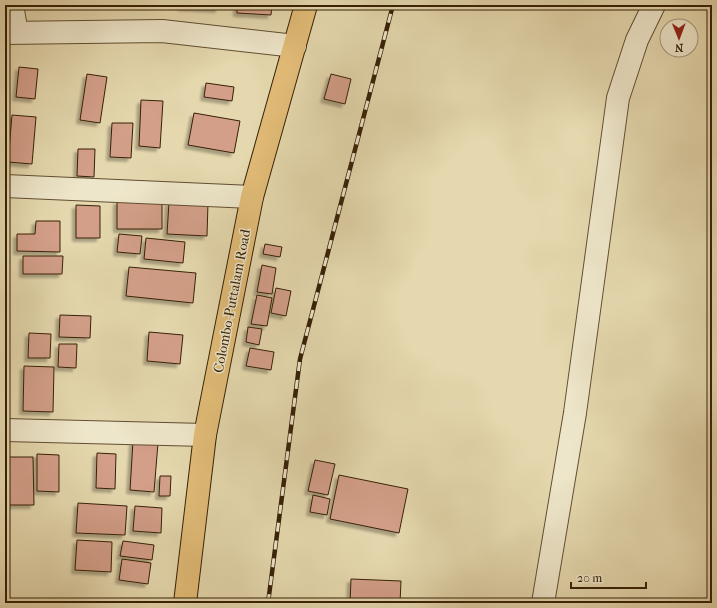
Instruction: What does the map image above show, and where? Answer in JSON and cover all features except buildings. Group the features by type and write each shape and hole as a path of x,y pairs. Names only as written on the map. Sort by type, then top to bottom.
{"highway":[{"name":"Colombo-Puttalam Road","path":"185,603 206,435 252,197 306,5"}],"street":[{"path":"12,5 11,33 162,31 295,46"},
{"path":"543,603 575,413 618,98 637,40 654,5"},
{"path":"5,186 252,197"},
{"path":"5,430 206,435"}],"railway":[{"path":"268,603 300,359 393,5"}]}
